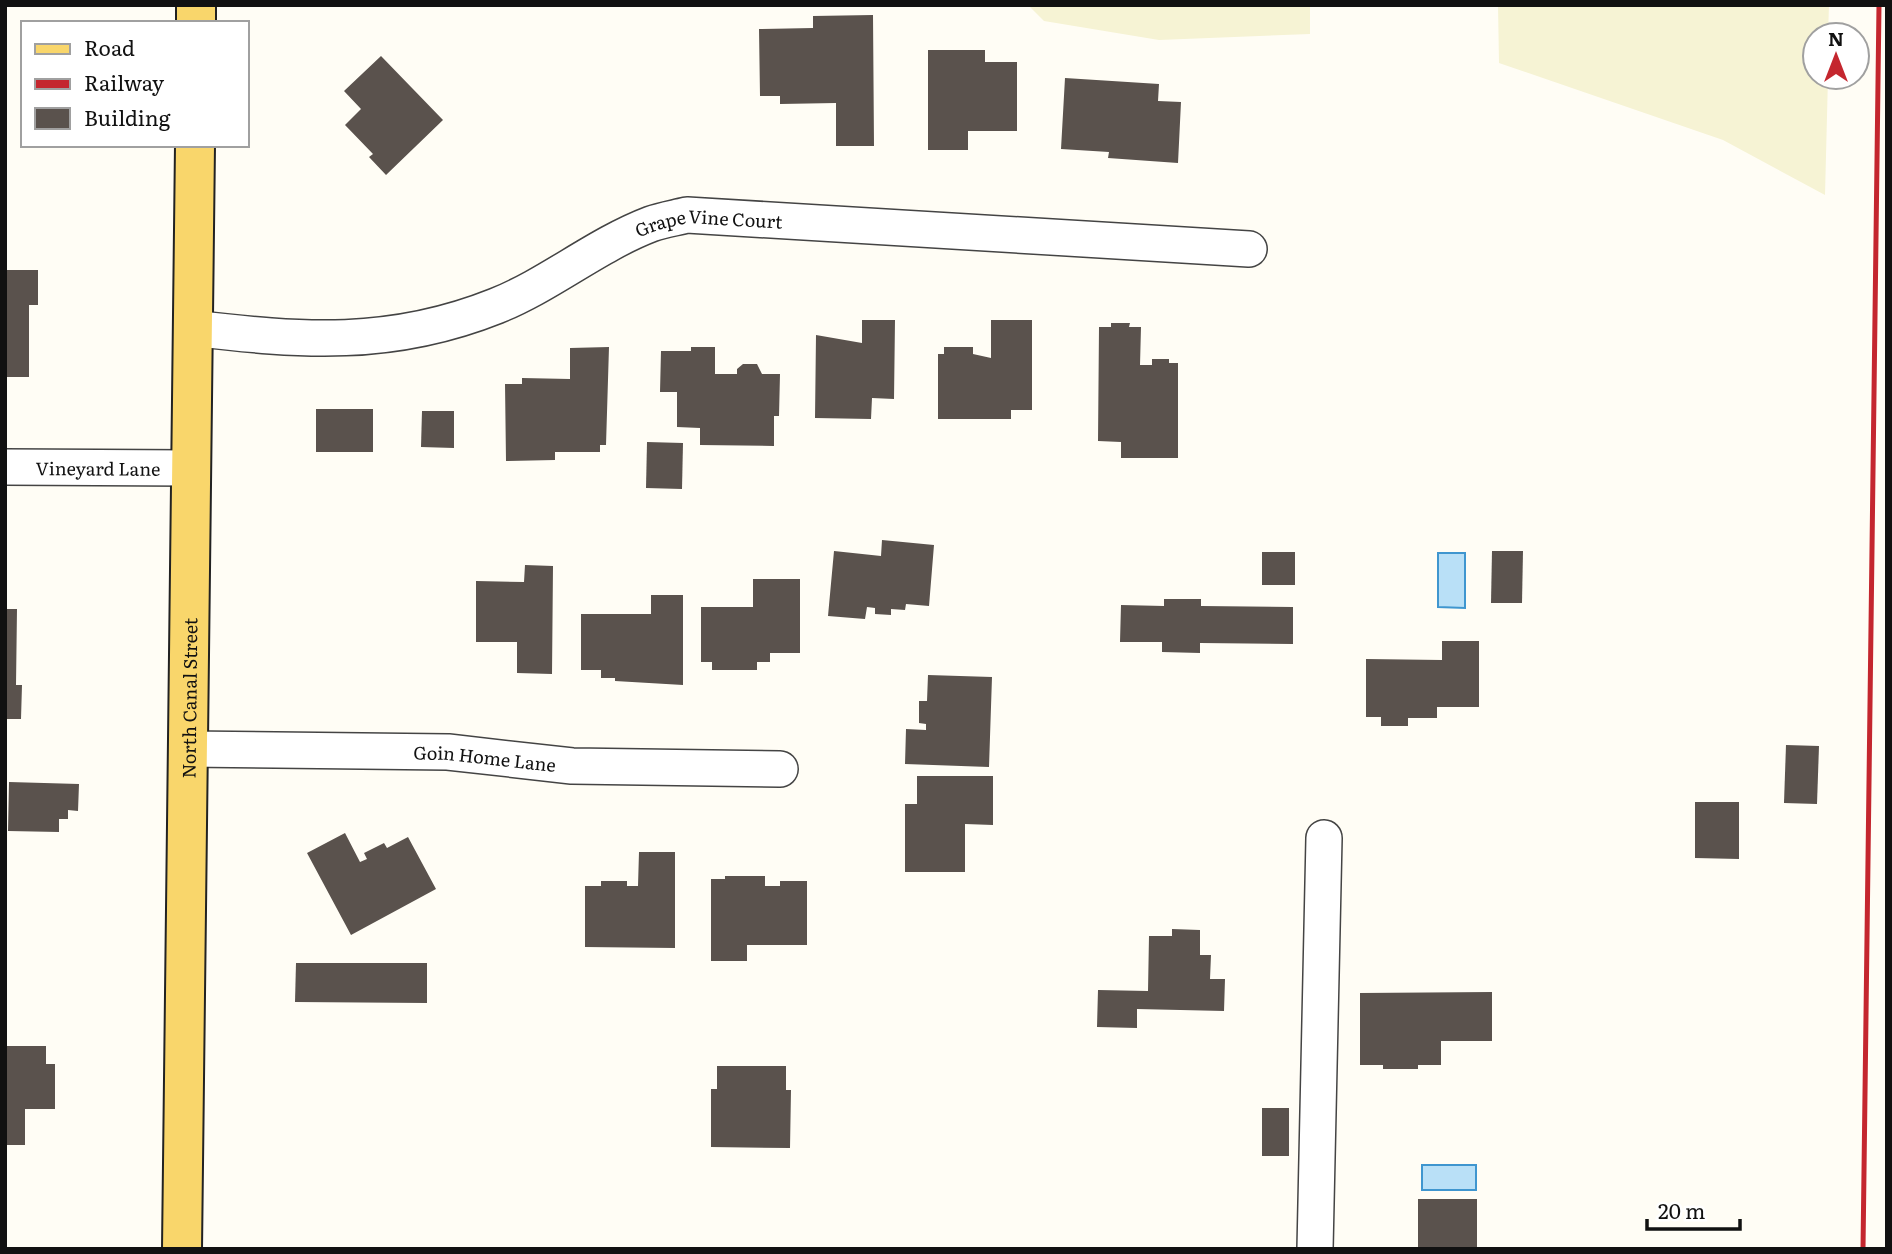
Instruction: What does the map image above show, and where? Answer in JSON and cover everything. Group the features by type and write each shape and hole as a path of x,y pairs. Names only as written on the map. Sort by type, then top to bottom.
{"main road":[{"name":"North Canal Street","path":"183,1249 195,147"}],"street":[{"name":"Grape Vine Court","path":"192,328 274,338 354,340 400,334 497,306 650,224 687,215 1249,249"},
{"name":"Vineyard Lane","path":"5,467 190,468"},
{"name":"Goin Home Lane","path":"187,749 448,752 572,766 780,769"},
{"path":"1315,1249 1324,838"}],"shaded area":[{"path":"1028,5 1310,5 1310,34 1159,40 1044,21"},
{"path":"1498,5 1829,5 1828,21 1801,21 1801,91 1828,91 1825,195 1723,140 1499,63"}],"water":[{"path":"1438,553 1465,553 1465,608 1438,607"},
{"path":"1422,1165 1476,1165 1476,1190 1422,1190"}],"building":[{"path":"873,15 874,146 836,146 836,103 780,104 780,96 760,96 759,29 813,28 813,16"},
{"path":"928,50 985,50 985,62 1017,62 1017,131 968,131 968,150 928,150"},
{"path":"381,56 443,120 386,175 369,157 373,154 345,125 361,109 344,91"},
{"path":"1065,78 1159,84 1158,101 1181,102 1178,163 1108,158 1109,152 1061,149"},
{"path":"5,270 38,270 38,305 29,305 29,377 5,377"},
{"path":"862,320 895,320 894,399 872,398 871,419 815,418 816,335 862,343"},
{"path":"991,320 1032,320 1032,410 1011,410 1011,419 938,419 938,354 944,354 944,347 973,347 973,354 991,358"},
{"path":"1111,323 1130,323 1129,327 1141,327 1140,365 1152,365 1152,359 1169,359 1169,363 1178,363 1178,458 1121,458 1121,442 1098,441 1099,327 1111,327"},
{"path":"609,347 606,445 600,445 600,452 555,452 555,460 506,461 505,384 522,384 522,378 570,379 570,348"},
{"path":"691,347 715,347 715,374 737,374 737,369 743,364 757,364 762,374 780,374 779,416 774,416 774,446 700,445 700,428 677,427 677,392 660,392 661,351 691,351"},
{"path":"316,409 373,409 373,452 316,452"},
{"path":"422,411 454,411 454,448 421,447"},
{"path":"647,442 683,443 682,489 646,488"},
{"path":"882,540 934,545 929,606 906,604 905,610 891,609 891,615 875,614 875,608 867,607 865,619 828,616 834,551 881,556"},
{"path":"1492,551 1523,551 1522,603 1491,603"},
{"path":"1262,552 1295,552 1295,585 1262,585"},
{"path":"525,565 553,566 552,674 517,673 517,642 476,642 476,581 524,582"},
{"path":"753,579 800,579 800,653 770,653 770,662 757,662 757,670 712,670 712,662 701,662 701,607 753,607"},
{"path":"651,595 683,595 683,685 615,681 615,678 601,678 601,670 581,670 581,614 651,614"},
{"path":"1164,599 1201,599 1201,606 1293,607 1293,644 1200,643 1200,653 1162,652 1162,642 1120,642 1121,605 1164,606"},
{"path":"5,609 17,609 16,685 22,685 21,719 5,719"},
{"path":"1442,641 1479,641 1479,707 1437,707 1437,718 1408,718 1408,726 1381,726 1381,717 1366,717 1366,659 1442,660"},
{"path":"928,675 992,677 989,767 905,764 906,729 926,730 926,724 919,723 919,701 927,701"},
{"path":"1786,745 1819,746 1817,804 1784,803"},
{"path":"917,776 993,776 993,825 965,824 965,872 905,872 905,804 917,804"},
{"path":"9,782 79,784 78,811 68,810 68,819 59,819 59,832 8,831"},
{"path":"1695,802 1739,802 1739,859 1695,858"},
{"path":"345,833 360,862 367,859 364,853 384,843 387,848 408,837 436,889 351,935 307,853"},
{"path":"639,852 675,852 675,948 585,947 585,886 601,886 601,881 627,881 627,886 638,886"},
{"path":"725,876 765,876 765,886 780,886 780,881 807,881 807,945 747,945 747,961 711,961 711,879 725,879"},
{"path":"1172,929 1200,930 1200,955 1211,955 1210,979 1225,979 1224,1011 1137,1009 1137,1028 1097,1027 1098,990 1148,991 1149,936 1172,936"},
{"path":"296,963 427,963 427,1003 295,1002"},
{"path":"1492,992 1492,1041 1441,1041 1441,1065 1418,1065 1418,1069 1383,1069 1383,1065 1360,1065 1360,993"},
{"path":"5,1046 46,1046 46,1064 55,1064 55,1109 25,1109 25,1145 5,1145"},
{"path":"717,1066 786,1066 786,1090 791,1090 790,1148 711,1147 711,1089 717,1089"},
{"path":"1262,1108 1289,1108 1289,1156 1262,1156"},
{"path":"1418,1199 1477,1199 1477,1249 1418,1249"}],"railway":[{"path":"1863,1249 1879,5"}]}
